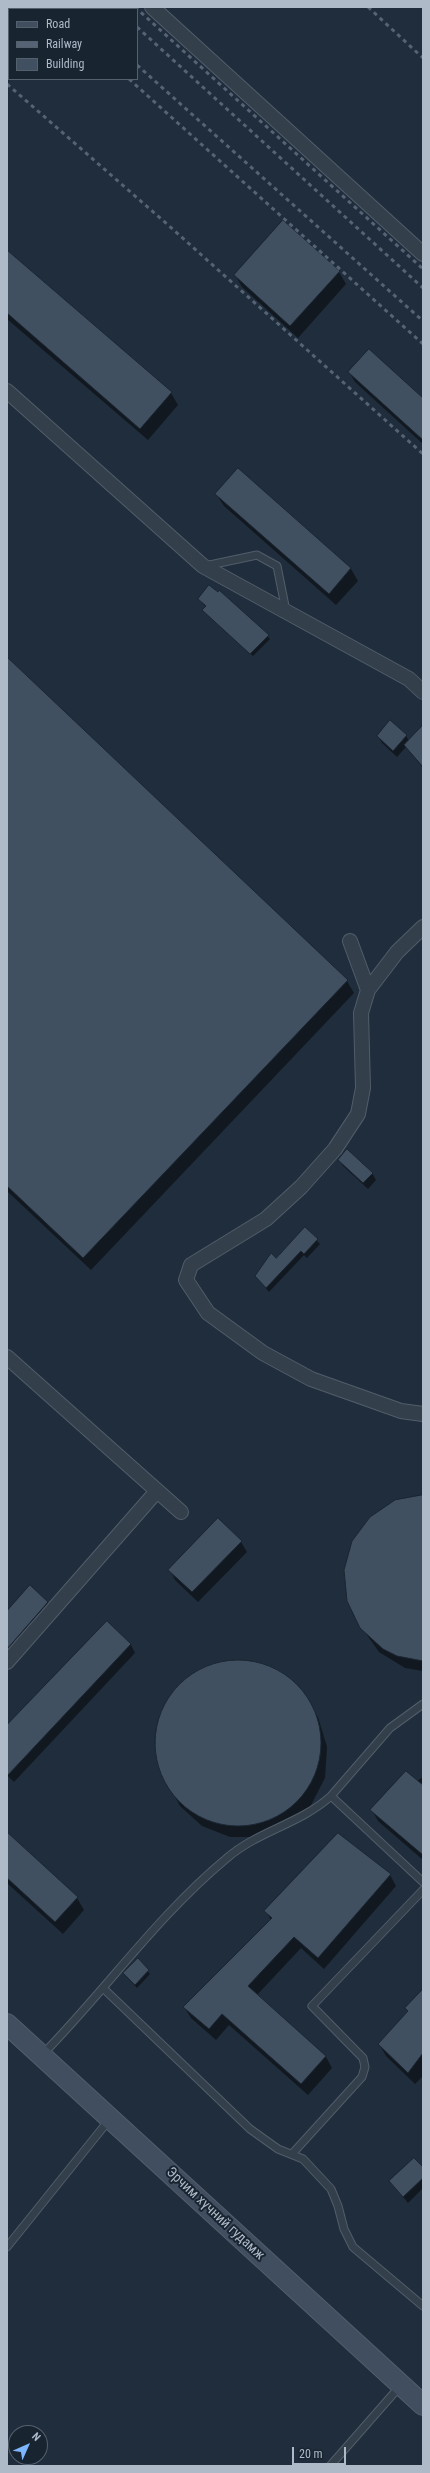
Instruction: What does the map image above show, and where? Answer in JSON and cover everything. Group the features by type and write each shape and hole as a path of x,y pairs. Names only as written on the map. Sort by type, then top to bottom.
{"main road":[{"name":"Эрчим хүчний гудамж","path":"7,2024 423,2405"}],"street":[{"path":"152,7 423,254"},
{"path":"7,391 203,566 409,679 423,692"},
{"path":"423,927 397,952 368,990 361,1013 363,1088 358,1114 335,1149 301,1187 266,1219 191,1265 186,1280 208,1313 263,1353 312,1379 401,1411 423,1414"},
{"path":"350,941 368,990"},
{"path":"7,1357 180,1512"},
{"path":"7,1662 157,1491"}],"lane":[{"path":"203,566 257,556 277,566 286,612"},
{"path":"42,2056 104,1989 155,1928 227,1857 248,1842 299,1819 317,1808 331,1796 390,1728 423,1704"},
{"path":"331,1796 423,1882"},
{"path":"292,2154 348,2094 362,2077 365,2067 363,2058 312,2006 423,1890"},
{"path":"104,1989 250,2129 278,2149 303,2159 331,2189 338,2206 344,2229 353,2247 423,2306"},
{"path":"7,2247 111,2118"},
{"path":"330,2466 401,2385"}],"building":[{"path":"283,220 340,271 290,326 234,275"},
{"path":"7,250 172,392 140,429 7,313"},
{"path":"369,349 423,398 423,440 348,372"},
{"path":"238,468 351,568 329,594 215,494"},
{"path":"209,585 218,592 219,590 269,635 250,654 202,610 206,606 198,599"},
{"path":"7,657 348,980 83,1258 7,1186"},
{"path":"390,720 407,735 393,751 377,736"},
{"path":"423,725 423,767 404,745"},
{"path":"347,1149 373,1173 363,1183 338,1160"},
{"path":"305,1227 318,1239 304,1254 301,1251 266,1288 255,1276 271,1253 276,1258"},
{"path":"423,1495 423,1661 397,1656 383,1649 360,1628 347,1601 344,1570 352,1541 370,1517 395,1500"},
{"path":"218,1518 242,1541 192,1592 168,1570"},
{"path":"30,1585 48,1602 7,1649 7,1611"},
{"path":"107,1621 131,1644 7,1776 7,1725"},
{"path":"230,1660 246,1660 270,1666 297,1684 315,1711 320,1727 320,1759 315,1775 297,1802 284,1812 262,1823 246,1826 230,1826 206,1820 185,1807 174,1796 161,1775 158,1767 155,1751 155,1735 161,1711 174,1690 185,1679 206,1666 214,1663"},
{"path":"406,1771 423,1785 423,1855 370,1810"},
{"path":"7,1832 78,1897 55,1922 7,1878"},
{"path":"338,1833 391,1874 318,1958 294,1937 248,1986 326,2056 301,2084 222,2014 209,2029 183,2007 272,1918 264,1911"},
{"path":"138,1958 149,1970 135,1985 123,1973"},
{"path":"423,1989 423,2053 408,2073 378,2044 408,2011 405,2008"},
{"path":"414,2158 423,2167 423,2178 403,2197 389,2181"}],"railway":[{"path":"368,7 423,58"},
{"path":"138,10 423,269"},
{"path":"138,28 423,288"},
{"path":"138,66 423,321"},
{"path":"130,80 423,344"},
{"path":"7,84 167,224 423,454"}]}
